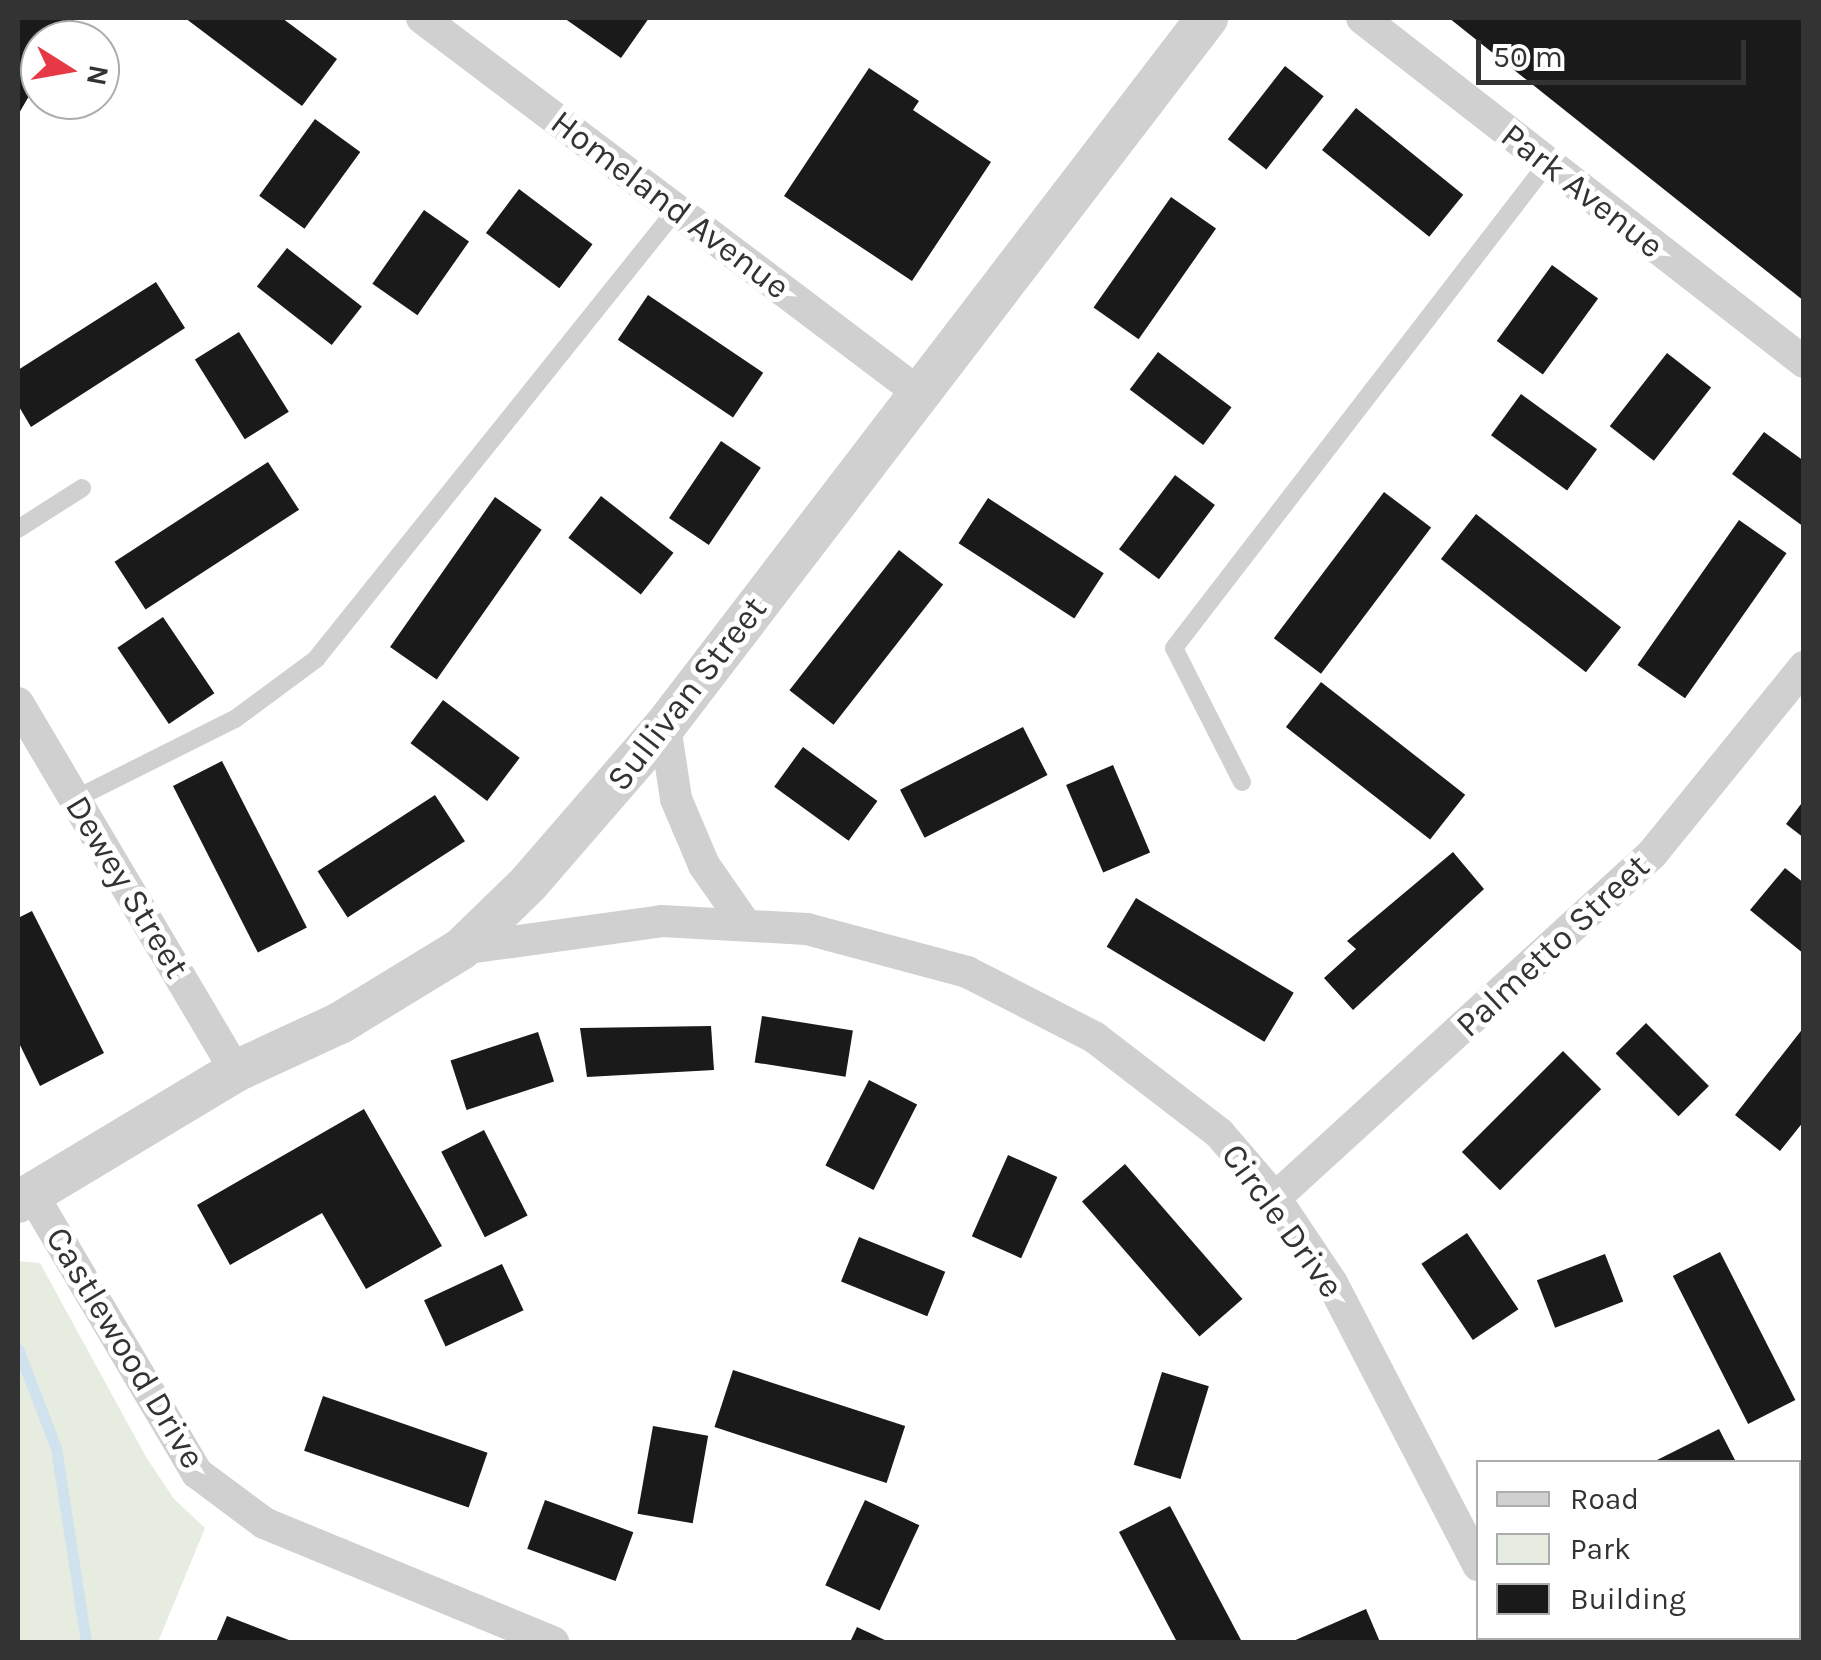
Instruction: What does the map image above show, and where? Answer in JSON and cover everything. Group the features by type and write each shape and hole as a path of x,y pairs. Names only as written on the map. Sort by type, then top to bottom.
{"street":[{"name":"Homeland Avenue","path":"422,18 918,392"},
{"name":"Sullivan Street","path":"25,1198 236,1071 340,1023 462,949 596,810 665,726 1207,18"},
{"name":"Park Avenue","path":"1362,18 1804,362"},
{"name":"Palmetto Street","path":"1275,1198 1652,854 1804,667"},
{"name":"Dewey Street","path":"18,703 236,1071"},
{"path":"665,726 676,800 704,865 745,924"},
{"name":"Circle Drive","path":"462,949 662,921 745,924 890,946 1038,1004 1160,1082 1219,1134 1275,1198 1332,1283 1476,1561"},
{"name":"Castlewood Drive","path":"25,1198 196,1473 264,1523 552,1642"}],"lane":[{"path":"1242,782 1174,648 1546,164"},
{"path":"75,799 235,719 316,658 676,210"},
{"path":"18,529 82,488"}],"green space":[{"path":"18,1261 40,1263 146,1457 174,1499 205,1528 158,1642 18,1642"}],"building":[{"path":"18,18 75,18 20,20 18,115"},
{"path":"185,18 282,18 337,59 302,106"},
{"path":"564,18 649,18 621,58"},
{"path":"1449,18 1804,18 1804,301"},
{"path":"1285,66 1324,96 1266,169 1228,139"},
{"path":"869,68 919,101 913,110 991,162 912,281 784,196"},
{"path":"1356,108 1463,195 1429,237 1322,150"},
{"path":"315,119 360,152 304,229 259,196"},
{"path":"519,189 592,244 559,288 486,233"},
{"path":"1171,197 1216,229 1139,339 1094,308"},
{"path":"424,210 469,242 417,315 372,284"},
{"path":"287,248 362,306 332,345 257,287"},
{"path":"1552,265 1598,299 1543,375 1497,341"},
{"path":"156,282 185,328 31,427 18,405 18,370"},
{"path":"648,295 763,373 733,417 618,340"},
{"path":"239,332 289,412 245,439 195,360"},
{"path":"1158,352 1231,407 1203,445 1130,390"},
{"path":"1667,353 1711,387 1654,461 1610,426"},
{"path":"1521,394 1597,449 1567,491 1491,435"},
{"path":"1764,432 1804,461 1804,527 1732,474"},
{"path":"721,441 761,468 709,545 669,518"},
{"path":"268,462 299,510 146,609 115,562"},
{"path":"1175,475 1215,505 1159,579 1119,549"},
{"path":"1384,492 1431,528 1321,674 1274,638"},
{"path":"601,496 673,553 641,594 568,538"},
{"path":"495,497 542,530 437,680 390,647"},
{"path":"988,498 1104,573 1074,618 959,543"},
{"path":"1476,514 1621,627 1586,672 1441,559"},
{"path":"1739,520 1787,553 1685,698 1637,665"},
{"path":"899,550 943,584 834,725 789,690"},
{"path":"163,617 214,693 169,724 117,648"},
{"path":"1321,682 1465,795 1430,840 1286,727"},
{"path":"443,700 520,758 487,801 411,743"},
{"path":"1023,727 1048,775 925,838 900,790"},
{"path":"803,747 877,801 849,841 774,787"},
{"path":"222,761 307,928 258,953 173,786"},
{"path":"1113,765 1150,852 1103,872 1066,785"},
{"path":"435,795 465,841 348,917 318,871"},
{"path":"1804,800 1804,838 1786,824"},
{"path":"1453,852 1484,889 1353,1010 1324,978 1356,949 1347,941"},
{"path":"1785,868 1804,883 1804,954 1750,910"},
{"path":"1136,898 1294,993 1264,1042 1107,947"},
{"path":"32,911 104,1053 40,1086 18,1041 18,918"},
{"path":"762,1016 853,1030 846,1077 755,1062"},
{"path":"1646,1023 1709,1086 1679,1116 1616,1053"},
{"path":"711,1026 714,1070 587,1077 580,1028"},
{"path":"1804,1027 1804,1121 1780,1151 1735,1115"},
{"path":"538,1032 554,1081 467,1110 451,1060"},
{"path":"1563,1051 1601,1089 1500,1190 1462,1152"},
{"path":"869,1080 917,1105 874,1190 825,1166"},
{"path":"364,1109 442,1246 366,1289 322,1213 230,1265 197,1205"},
{"path":"484,1130 528,1216 485,1237 441,1152"},
{"path":"1008,1155 1057,1177 1021,1258 972,1236"},
{"path":"1125,1164 1242,1299 1199,1336 1082,1201"},
{"path":"1467,1233 1518,1309 1473,1340 1421,1264"},
{"path":"859,1237 945,1272 927,1316 841,1282"},
{"path":"1720,1252 1795,1400 1748,1424 1673,1276"},
{"path":"1605,1254 1623,1302 1555,1328 1537,1280"},
{"path":"502,1264 524,1310 446,1347 424,1300"},
{"path":"733,1370 905,1426 887,1483 714,1427"},
{"path":"1162,1372 1209,1386 1180,1479 1134,1465"},
{"path":"323,1396 488,1453 469,1507 304,1451"},
{"path":"653,1426 708,1436 693,1523 638,1514"},
{"path":"1719,1429 1735,1460 1657,1460"},
{"path":"545,1500 633,1532 616,1581 527,1549"},
{"path":"865,1500 919,1525 880,1611 825,1585"},
{"path":"1170,1506 1242,1642 1177,1642 1119,1532"},
{"path":"1366,1609 1380,1642 1291,1642"},
{"path":"227,1616 294,1642 216,1642"},
{"path":"857,1627 889,1642 850,1642"},
{"path":"1624,1640 1687,1640 1687,1642"}],"waterway":[{"path":"18,1349 56,1448 86,1642"}]}
